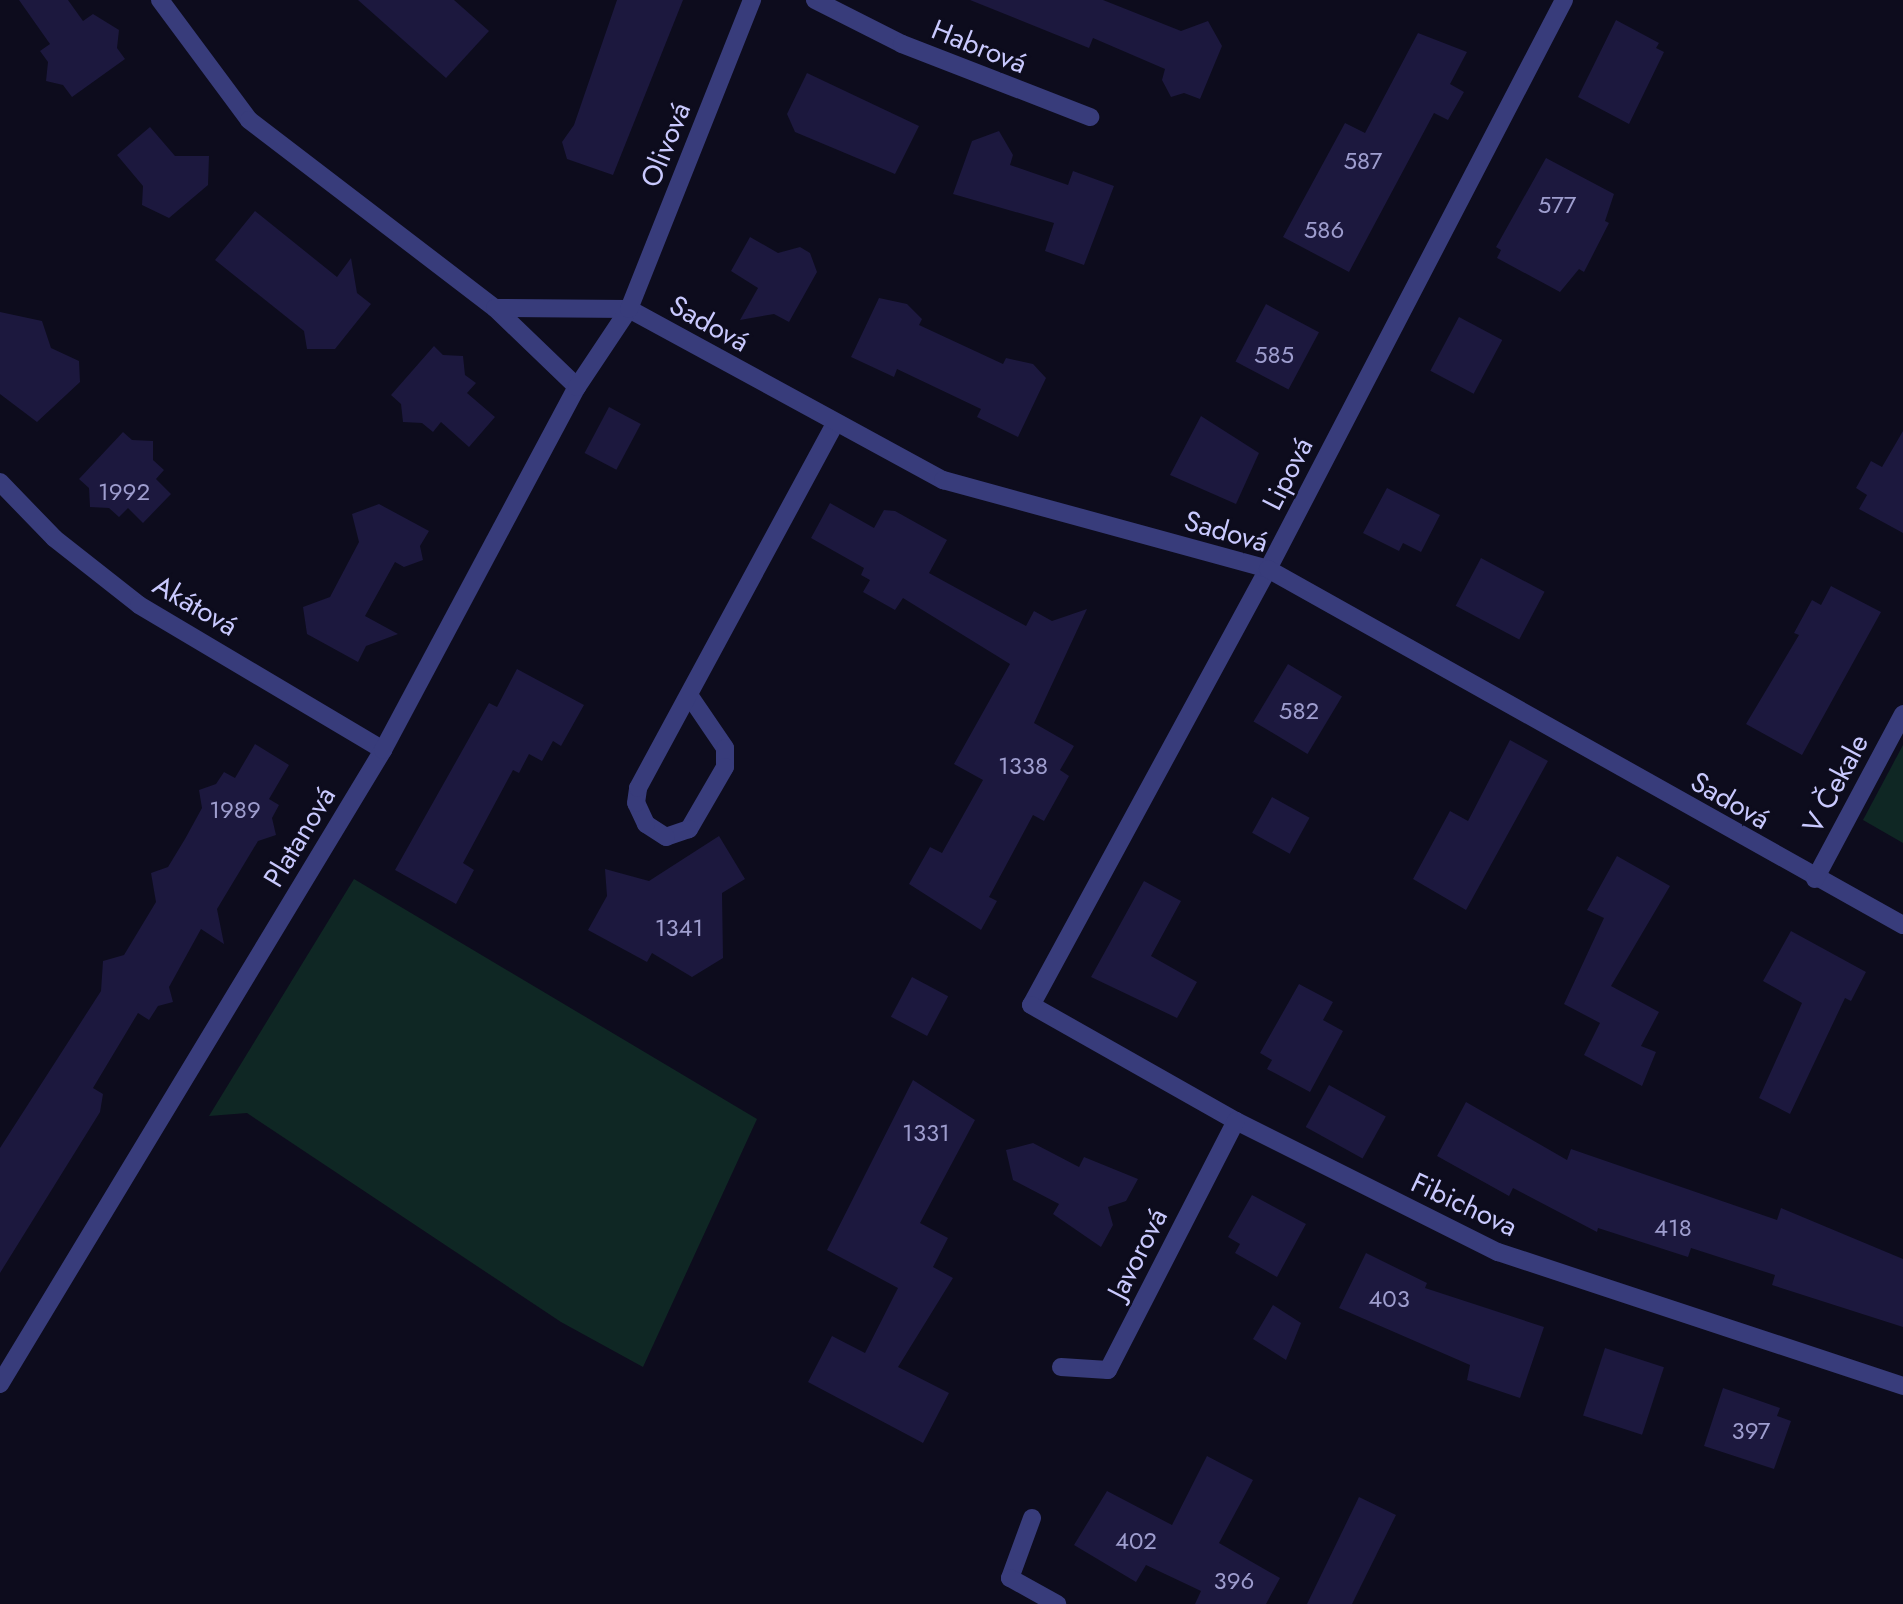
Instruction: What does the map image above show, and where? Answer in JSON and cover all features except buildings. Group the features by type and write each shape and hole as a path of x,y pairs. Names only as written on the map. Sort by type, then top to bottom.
{"street":[{"path":"160,0 260,129 495,308 577,387"},
{"name":"Olivová","path":"629,309 752,0"},
{"name":"Habrová","path":"815,0 902,44 1090,117"},
{"name":"Lipová","path":"1031,1005 1268,569 1564,0"},
{"name":"Sadová","path":"495,308 629,309 943,480 1268,569 1815,879 1903,925"},
{"name":"Platanová","path":"0,1384 383,750 577,387 629,309"},
{"path":"689,695 725,748 725,767 689,829 666,837 646,824 636,803 689,695 835,423"},
{"name":"Akátová","path":"0,482 54,538 139,605 383,750"},
{"name":"V Čekale","path":"1815,879 1903,714"},
{"name":"Fibichova","path":"1031,1005 1236,1121 1498,1252 1903,1386"},
{"name":"Javorová","path":"1061,1367 1108,1370 1236,1121"},
{"path":"1032,1518 1010,1578 1057,1604"}],"green space":[{"path":"1903,745 1903,843 1863,820"},
{"path":"354,879 757,1119 643,1367 561,1322 247,1113 209,1116"}]}
